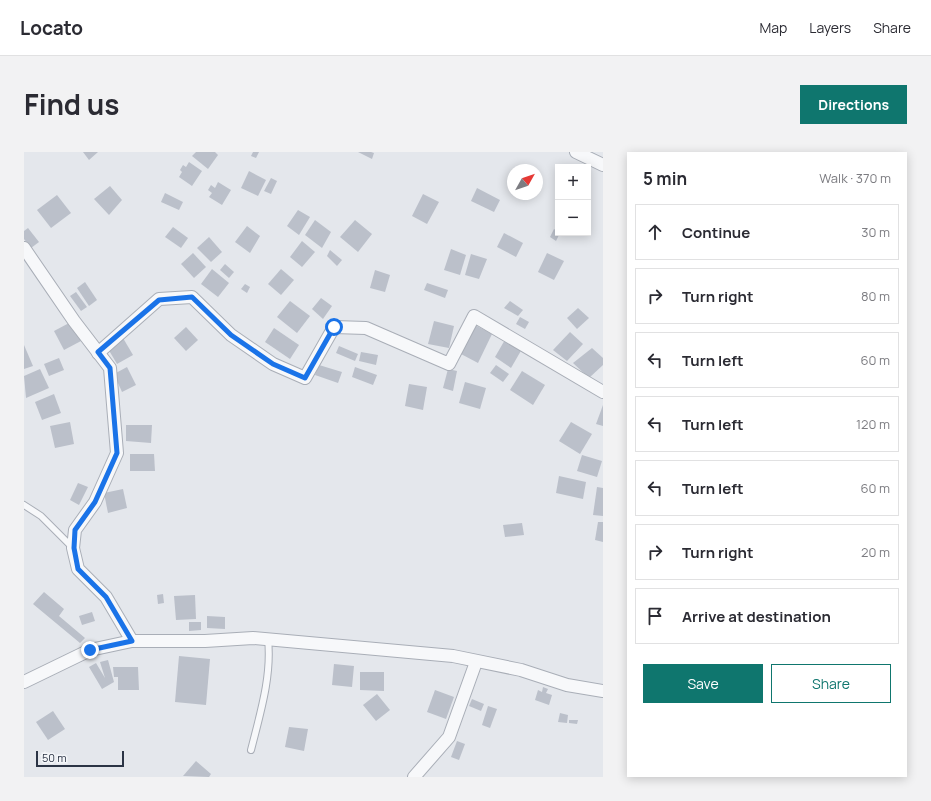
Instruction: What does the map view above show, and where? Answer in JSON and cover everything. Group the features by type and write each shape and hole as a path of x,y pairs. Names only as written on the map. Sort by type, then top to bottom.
{"street":[{"path":"576,152 603,165"},
{"path":"24,248 110,368 117,453 95,502 75,530 74,548 78,569 106,597 132,641"},
{"path":"98,352 159,300 192,297 231,335 273,364 305,378 334,327 366,328 449,364 474,316 603,392"},
{"path":"24,682 90,650 132,641 268,639 453,656 476,662 521,670 567,685 603,691"},
{"path":"414,777 449,737 476,662"}],"lane":[{"path":"24,506 41,516 74,548"},
{"path":"251,750 261,711 270,659 268,639"}],"building":[{"path":"83,152 98,152 89,160"},
{"path":"196,152 215,152 218,155 208,169 192,156"},
{"path":"253,152 259,152 256,158 251,156"},
{"path":"358,152 371,152 374,153 372,159"},
{"path":"189,162 202,171 192,186 179,177 182,172 180,170 183,165 186,167"},
{"path":"249,171 266,180 258,196 241,188"},
{"path":"271,178 277,181 271,194 264,191"},
{"path":"218,182 231,190 222,205 209,197 212,193 208,190 211,185 215,188"},
{"path":"110,186 122,200 109,215 94,199"},
{"path":"477,188 500,200 494,212 471,201"},
{"path":"165,193 183,202 179,210 161,202"},
{"path":"423,194 439,202 427,224 412,216"},
{"path":"57,195 71,213 51,228 37,210"},
{"path":"298,210 310,217 299,235 287,226"},
{"path":"315,220 331,232 322,248 305,235"},
{"path":"355,220 372,234 358,252 340,237"},
{"path":"247,226 260,236 250,253 235,242"},
{"path":"173,227 188,238 181,248 165,237"},
{"path":"28,228 39,242 31,248 24,239 24,231"},
{"path":"554,229 555,236 558,236 556,241 550,237"},
{"path":"504,233 523,243 516,257 497,247"},
{"path":"209,237 222,252 211,262 197,248"},
{"path":"302,241 315,252 302,267 290,257"},
{"path":"451,249 466,255 460,275 444,270"},
{"path":"330,250 342,260 337,266 327,256"},
{"path":"193,253 206,267 194,278 181,264"},
{"path":"547,253 564,261 554,280 538,272"},
{"path":"471,254 487,259 479,279 465,275"},
{"path":"225,264 234,272 229,278 220,270"},
{"path":"212,269 229,283 218,297 201,284"},
{"path":"281,269 294,280 281,295 268,284"},
{"path":"375,270 390,275 385,292 370,288"},
{"path":"85,282 97,300 89,306 77,288"},
{"path":"427,283 448,290 445,298 424,290"},
{"path":"245,284 250,287 247,293 241,289"},
{"path":"76,292 87,307 81,311 70,296"},
{"path":"321,298 332,306 323,319 312,309"},
{"path":"290,301 310,316 297,333 277,317"},
{"path":"510,301 523,310 518,316 504,308"},
{"path":"578,308 589,318 577,329 567,318"},
{"path":"520,317 529,322 525,329 516,324"},
{"path":"434,321 454,326 449,348 428,344"},
{"path":"71,322 81,341 64,350 54,331"},
{"path":"475,325 492,334 478,363 461,354"},
{"path":"186,327 198,340 186,351 174,338"},
{"path":"274,328 299,345 290,359 265,342"},
{"path":"570,332 583,344 567,361 553,350"},
{"path":"123,338 133,355 117,364 107,347"},
{"path":"506,338 522,349 511,368 495,357"},
{"path":"24,345 33,366 24,369"},
{"path":"339,346 358,354 355,361 336,353"},
{"path":"592,348 603,358 603,365 589,378 573,363"},
{"path":"361,352 378,355 376,365 359,361"},
{"path":"59,358 64,370 49,376 44,364"},
{"path":"319,365 342,372 338,383 315,375"},
{"path":"496,365 509,374 503,382 490,373"},
{"path":"127,367 136,385 122,392 114,374"},
{"path":"355,367 377,375 373,385 352,377"},
{"path":"40,369 49,388 26,398 24,376"},
{"path":"448,369 457,371 453,391 443,388"},
{"path":"522,371 545,385 533,405 510,390"},
{"path":"465,382 486,388 480,409 459,403"},
{"path":"409,384 427,387 423,410 405,406"},
{"path":"54,394 61,413 42,420 35,402"},
{"path":"603,405 603,426 596,424"},
{"path":"70,422 74,444 55,448 50,426"},
{"path":"571,422 592,434 580,454 559,441"},
{"path":"126,425 152,425 151,443 126,441"},
{"path":"130,454 154,454 155,471 130,471"},
{"path":"582,455 602,461 597,477 577,471"},
{"path":"559,476 586,482 583,499 556,493"},
{"path":"78,483 88,487 79,505 70,500"},
{"path":"597,487 603,488 603,516 593,515"},
{"path":"123,489 127,508 108,513 104,493"},
{"path":"598,522 603,522 603,542 595,540"},
{"path":"522,523 524,535 505,537 503,525"},
{"path":"44,592 64,609 59,616 85,638 80,643 33,604"},
{"path":"163,594 164,603 158,604 157,595"},
{"path":"195,595 196,619 176,620 174,596"},
{"path":"92,612 95,621 82,625 79,616"},
{"path":"207,616 225,617 225,629 207,628"},
{"path":"189,622 201,622 201,630 189,631"},
{"path":"179,656 210,659 206,705 175,702"},
{"path":"108,660 114,682 102,689 89,667 96,663 105,678 100,662"},
{"path":"334,664 354,666 352,687 332,685"},
{"path":"113,667 138,667 139,690 118,690 118,677 114,677"},
{"path":"360,672 384,672 384,691 360,690"},
{"path":"543,687 548,689 546,693 552,695 549,705 535,700 538,690 542,692"},
{"path":"435,690 454,697 446,719 427,712"},
{"path":"377,694 390,710 376,721 363,705"},
{"path":"472,699 484,704 481,711 469,706"},
{"path":"488,706 497,709 490,728 482,725"},
{"path":"53,711 65,729 48,740 36,722"},
{"path":"560,713 568,715 567,723 558,722"},
{"path":"569,720 578,720 577,724 569,723"},
{"path":"289,727 308,729 304,751 285,747"},
{"path":"457,741 465,744 459,760 451,757"},
{"path":"196,761 211,774 209,777 183,776"}],"route":[{"path":"90,650 132,641 106,597 78,569 74,548 75,530 95,502 117,453 110,368 98,352 159,300 192,297 231,335 273,364 305,378 334,327"}]}
